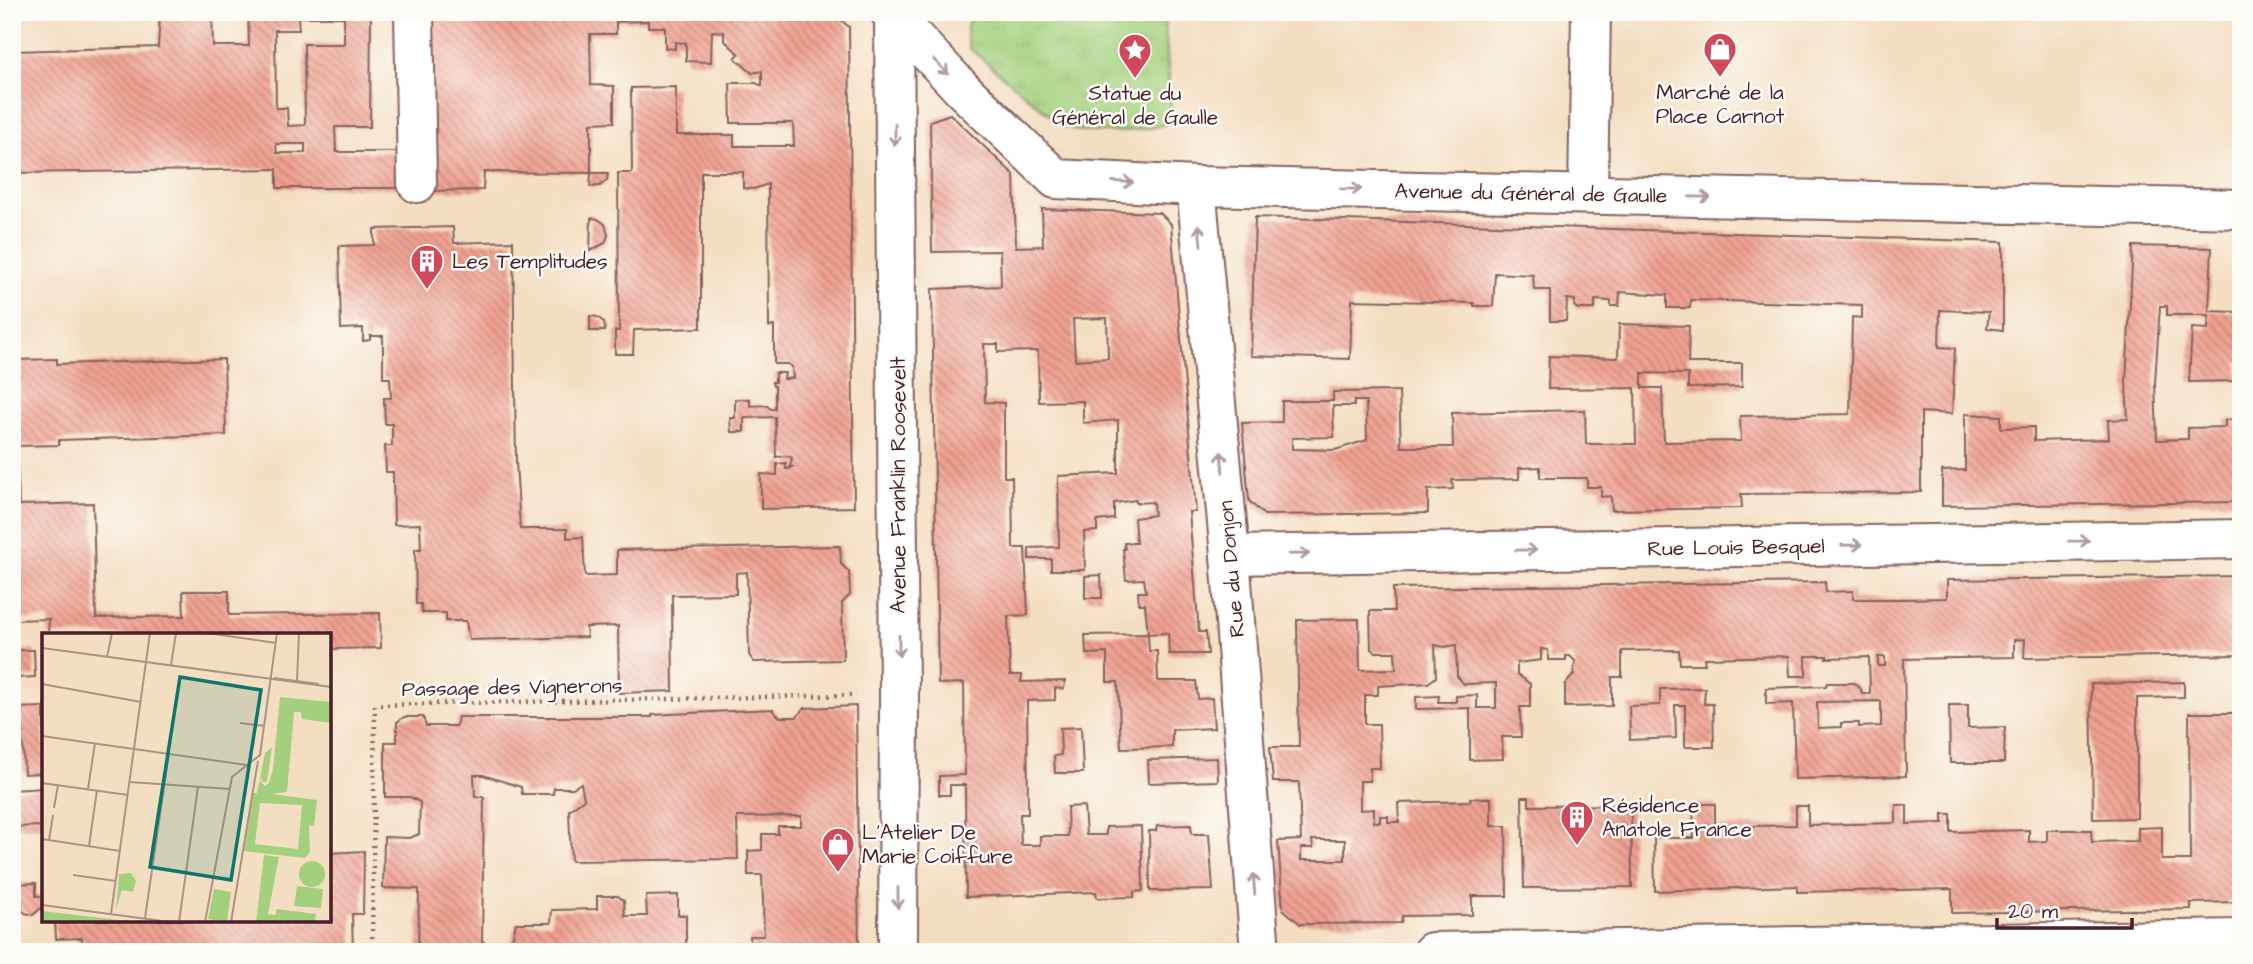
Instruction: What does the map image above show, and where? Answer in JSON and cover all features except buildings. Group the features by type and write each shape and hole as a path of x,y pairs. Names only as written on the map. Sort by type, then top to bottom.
{"street":[{"path":"414,12 417,183"},
{"path":"1588,194 1591,12"},
{"name":"Avenue du Général de Gaulle","path":"895,14 962,89 1056,178 1196,187 2241,209"},
{"name":"Avenue Franklin Roosevelt","path":"895,14 898,952"},
{"name":"Rue du Donjon","path":"1196,187 1230,555 1260,952"},
{"name":"Rue Louis Besquel","path":"1230,555 2241,539"},
{"path":"1432,952 2241,939"}],"path":[{"name":"Passage des Vignerons","path":"372,952 375,705 853,695"}],"green space":[{"path":"972,12 1164,12 1172,122 1121,132 1086,132 1064,127 969,48 966,32"}],"place":[{"name":"Marché de la Place Carnot","path":"1720,79"},
{"name":"Statue du Général de Gaulle","path":"1135,80"},
{"name":"Les Templitudes","path":"427,291"},
{"name":"Résidence Anatole France","path":"1577,847"},
{"name":"L’Atelier De Marie Coiffure","path":"838,874"}]}
